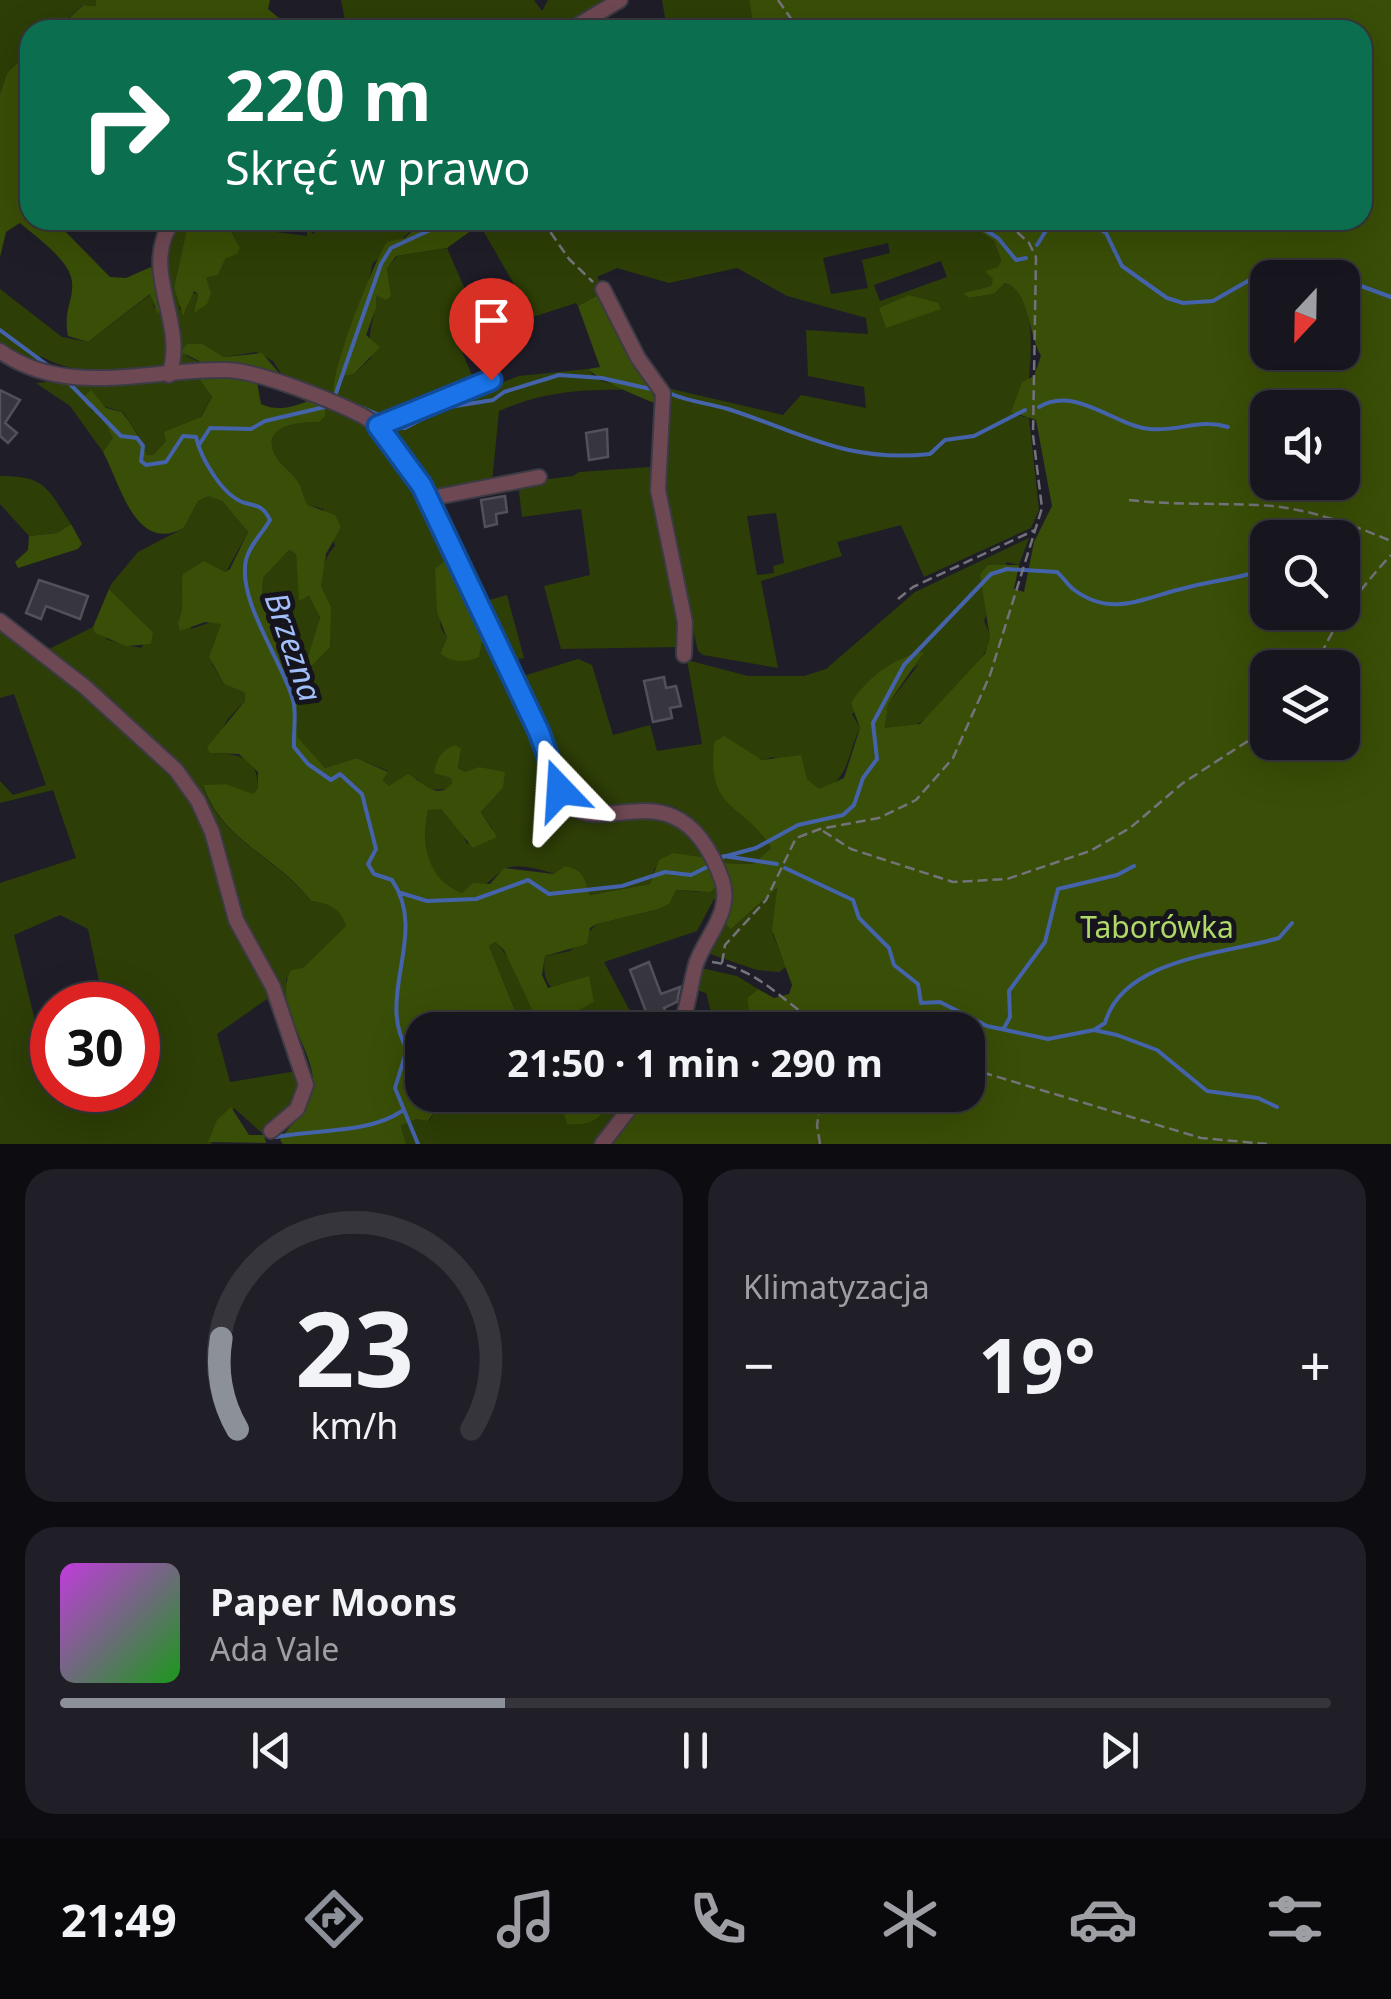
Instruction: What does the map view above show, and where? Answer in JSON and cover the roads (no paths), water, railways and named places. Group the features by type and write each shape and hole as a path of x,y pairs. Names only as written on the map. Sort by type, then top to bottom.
{"street":[{"path":"587,20 620,0"},
{"path":"168,230 157,254 174,345 168,376"},
{"path":"602,288 638,358 663,393 658,490 685,622 684,655"},
{"path":"0,351 42,374 120,379 238,371 324,398 378,426 426,495 539,732 565,800 581,812 602,814 646,808 666,811 684,822 711,856 724,885 724,901 698,960 684,1012"},
{"path":"378,426 491,380"},
{"path":"426,495 436,497 539,477"},
{"path":"0,621 86,687 176,770 198,802 212,832 236,920 273,987 306,1085 298,1109 271,1131"},
{"path":"602,1144 627,1112"}],"waterway":[{"path":"335,396 381,264 391,248 430,230"},
{"path":"985,230 998,238 1016,260 1026,258"},
{"path":"1037,245 1046,230"},
{"path":"1102,230 1122,266 1167,298 1183,303 1213,301 1250,280"},
{"path":"1360,286 1391,297"},
{"name":"Brzezna","path":"0,330 50,367"},
{"path":"390,427 405,428 443,408 493,400 504,392 559,375 602,378 655,390"},
{"name":"Brzezna","path":"67,381 121,436 137,438 143,446 141,461 146,465 166,462 183,436 196,437 208,465 228,493 262,509 270,520 248,554 245,576 254,612 293,700 294,747 308,764 331,780 340,774 362,794 376,849 368,864 374,874 392,880 402,901 405,943 396,1008 407,1049 395,1088 418,1144"},
{"path":"669,393 728,409 826,444 900,456 930,454 945,440 974,436 1025,410"},
{"path":"333,395 379,415"},
{"path":"1039,407 1067,401 1150,429 1208,424 1228,427"},
{"path":"199,445 210,428 251,429 265,421 329,406"},
{"path":"719,858 756,848 798,825 843,815 854,805 863,778 877,759 873,723 904,665 991,574 1007,569 1057,572 1087,598 1115,604 1250,574"},
{"path":"724,856 777,864"},
{"path":"401,893 427,901 476,899 528,880 549,894 622,886 665,872 691,875 709,866"},
{"path":"1004,1028 1010,1017 1009,991 1045,942 1058,889 1117,875 1134,866"},
{"path":"785,868 853,900 859,918 889,948 894,965 918,984 921,1003 940,1002 987,1026 1048,1039 1094,1030 1117,1035 1157,1050 1207,1091 1258,1098 1277,1107"},
{"path":"1094,1030 1105,1023 1115,1001 1154,972 1178,962 1279,938 1292,923"},
{"path":"276,1137 374,1124 402,1111"}],"park label":[{"name":"Taborówka","path":"1157,928"}]}
